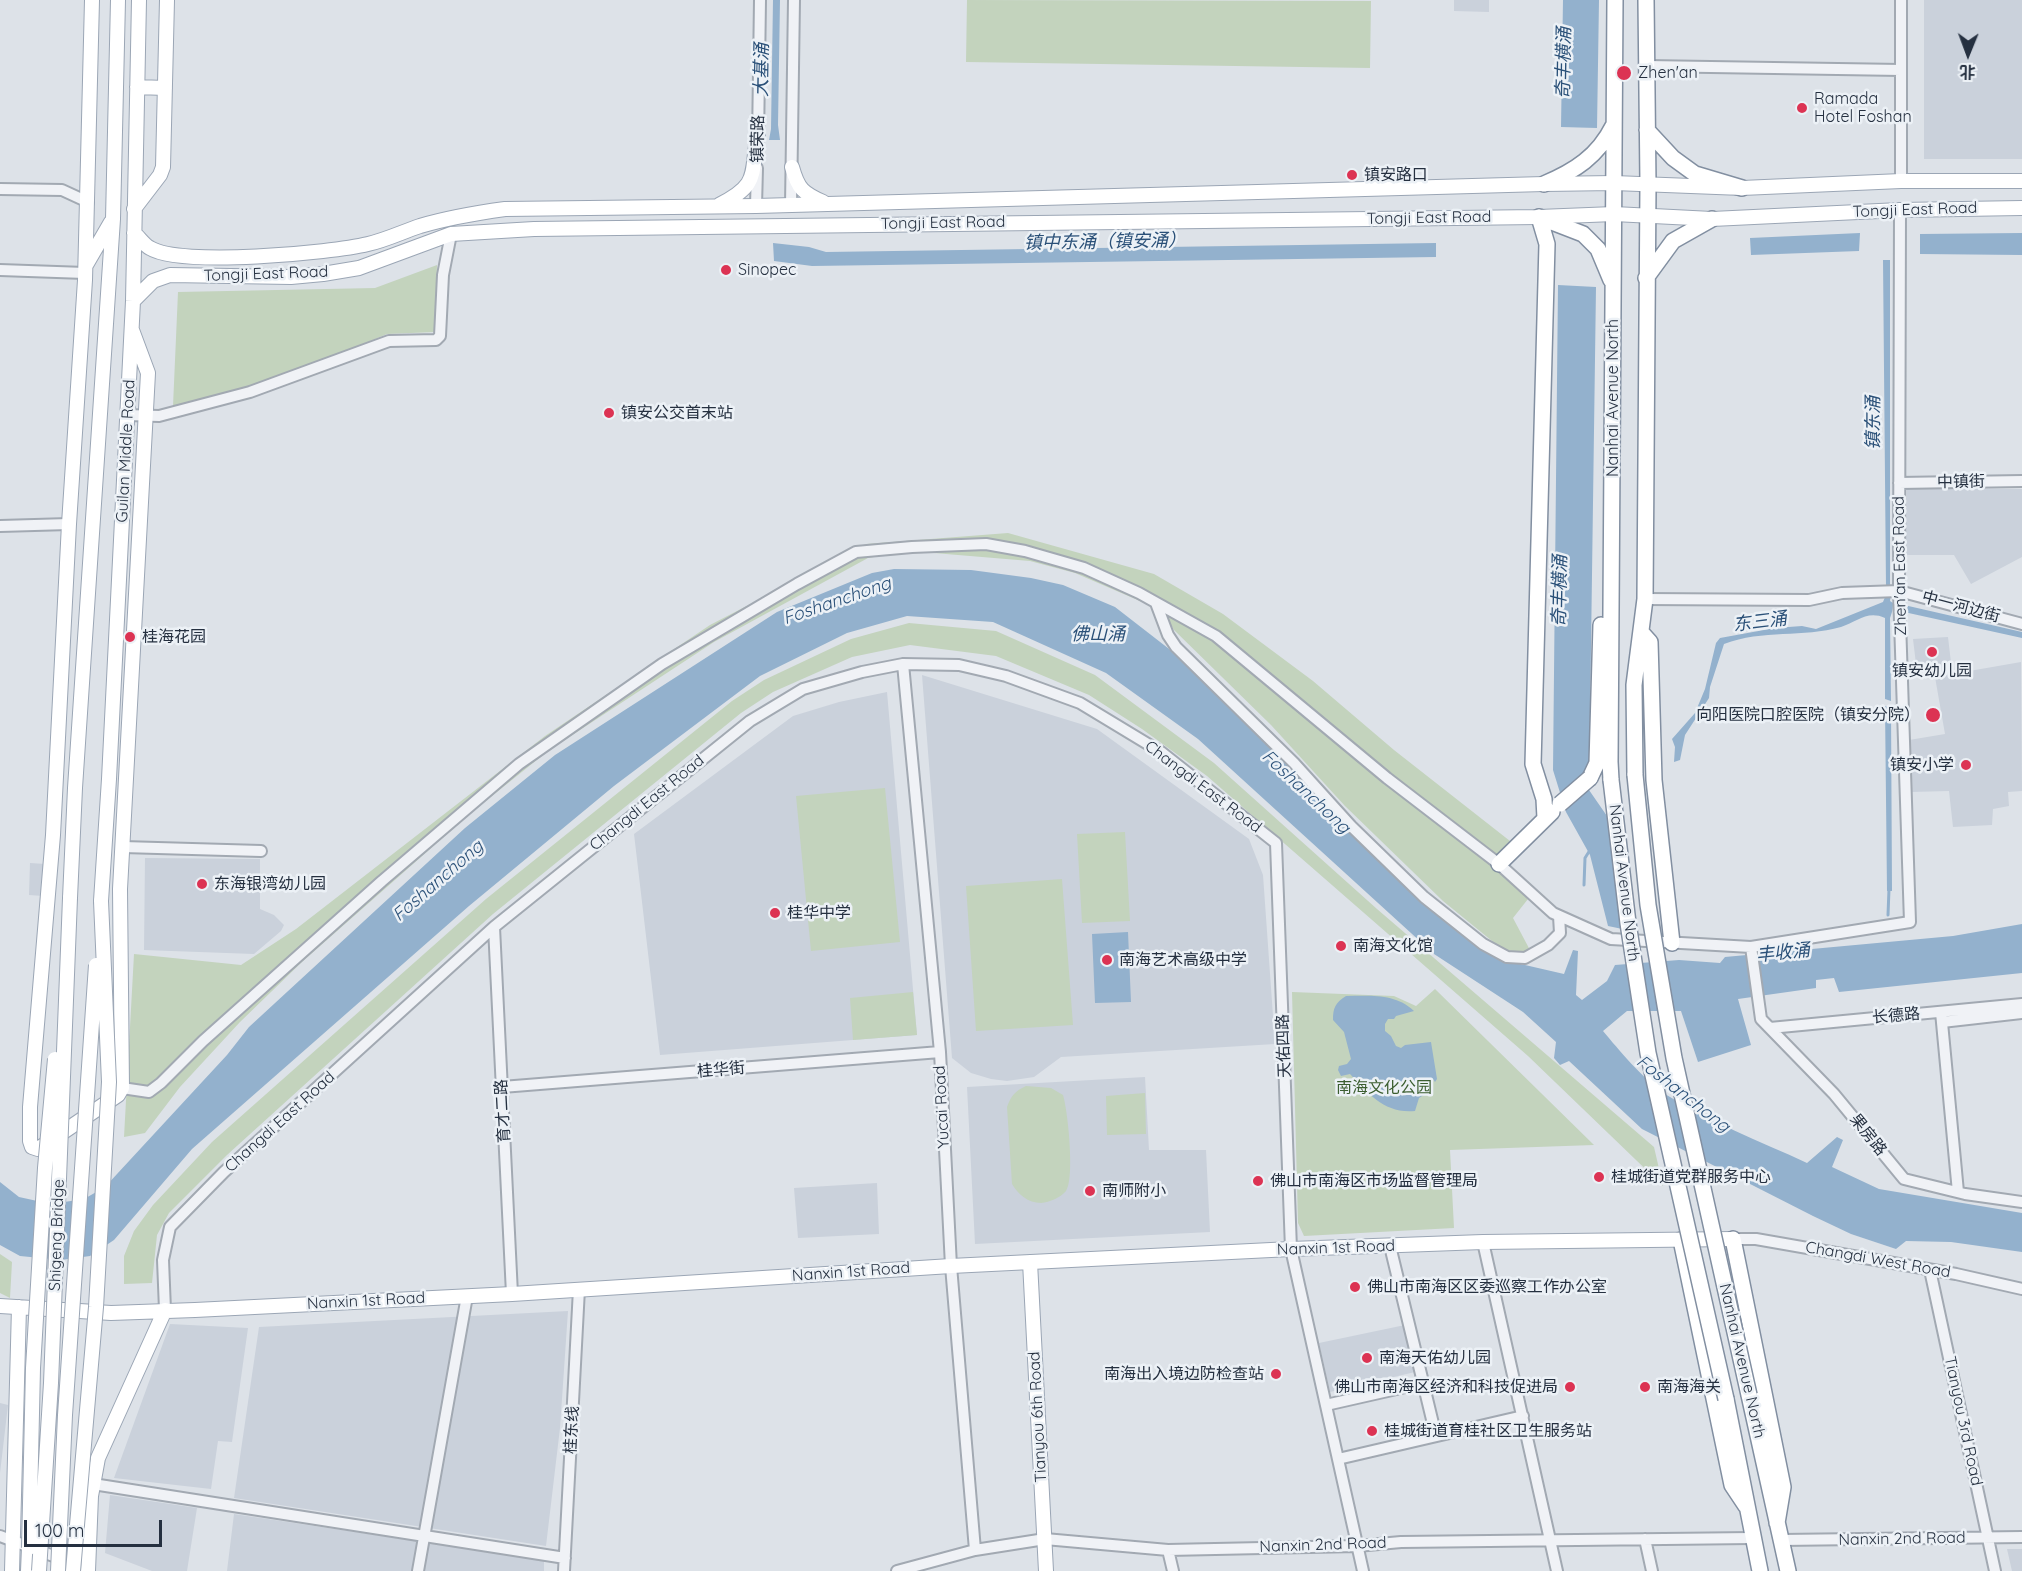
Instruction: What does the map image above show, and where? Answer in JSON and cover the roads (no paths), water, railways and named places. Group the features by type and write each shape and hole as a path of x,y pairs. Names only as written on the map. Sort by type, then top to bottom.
{"highway":[{"name":"Nanhai Avenue North","path":"1615,0 1611,780 1628,922 1648,1053 1726,1399 1760,1571"},
{"name":"Nanhai Avenue North","path":"1646,0 1648,184 1645,599 1634,685 1635,775 1648,905 1674,1058 1788,1571"},
{"path":"1544,184 1569,173 1584,163 1605,142 1615,123"},
{"path":"1647,130 1673,158 1695,174 1742,188"},
{"path":"1539,217 1583,234 1598,249 1614,286"},
{"path":"1539,217 1547,244 1533,764 1544,799 1545,818"},
{"path":"1646,278 1673,241 1712,219"},
{"path":"1499,864 1545,818 1590,778 1597,763 1601,616 1611,597"},
{"path":"1641,632 1650,642 1654,780 1672,943"},
{"path":"1681,1239 1732,1485 1746,1506"},
{"path":"1733,1239 1783,1487 1777,1522"}],"main road":[{"path":"92,0 85,274 69,524 54,824 30,1107 30,1141 32,1147 39,1149 118,1095 122,1088 120,889 148,373 132,330"},
{"name":"Guilan Middle Road","path":"70,898 72,822 113,219 118,0"},
{"name":"Guilan Middle Road","path":"101,901 132,330 139,0"},
{"path":"134,209 160,175 163,167 167,0"},
{"path":"137,87 165,88"},
{"path":"719,205 740,193 749,184 754,172 754,153 758,134"},
{"path":"792,167 799,187 825,202"},
{"name":"Tongji East Road","path":"134,233 151,249 164,253 240,257 330,251 369,244 420,226 466,214 505,209 756,206 825,202 1544,184 1614,183 1742,188 1901,181 2022,181"},
{"path":"88,202 113,202"},
{"name":"Tongji East Road","path":"133,302 153,281 170,275 323,274 359,268 451,234 534,229 1539,217 1614,214 1712,219 1900,210 2022,208"},
{"path":"85,274 113,219"},
{"path":"194,276 184,271 182,267 185,263 240,257"},
{"path":"85,274 107,313"},
{"path":"122,519 140,520"},
{"path":"69,524 92,524"},
{"path":"120,564 133,662"},
{"path":"117,621 133,662"},
{"path":"54,824 72,822"},
{"path":"104,847 123,847"},
{"path":"28,1571 33,1368 45,1168 70,898"},
{"name":"Shigeng Bridge","path":"39,1571 51,1383 70,898"},
{"path":"85,1570 96,1307 109,1082 101,901"},
{"name":"Shigeng Bridge","path":"58,1571 65,1403 101,901"},
{"name":"Nanxin 1st Road","path":"0,1306 111,1312 195,1311 512,1294 951,1266 1291,1249 1484,1242 1733,1239"},
{"name":"Tianyou 6th Road","path":"1030,1262 1046,1571"},
{"path":"12,1571 7,1539 19,1307"},
{"path":"85,1570 91,1496 98,1458 165,1310"}],"street":[{"name":"镇荣路","path":"756,206 760,0"},
{"name":"镇荣路","path":"791,205 795,0"},
{"path":"1901,0 1901,181"},
{"path":"1647,66 1901,70"},
{"path":"0,189 62,190 88,202"},
{"name":"Zhen'an East Road","path":"1751,947 1910,922 1899,591 1900,210"},
{"path":"127,415 159,416 250,392 389,341 436,340 440,336 444,275 451,234"},
{"path":"0,270 85,274"},
{"name":"中镇街","path":"1899,483 2022,481"},
{"path":"0,526 69,524"},
{"path":"122,1088 149,1092 161,1083 203,1041 382,881 519,765 662,664 856,552 912,546 986,543 1025,551 1084,568 1139,593 1216,636 1387,778 1499,864 1552,913 1611,939 1751,947"},
{"name":"中一河边街","path":"1645,599 1809,600 1842,593 1899,591 2022,624"},
{"path":"1156,603 1168,635 1198,670 1286,755 1351,826 1424,897 1483,944 1507,957 1525,958 1548,945 1560,933 1559,916"},
{"name":"Changdi East Road","path":"165,1310 163,1260 170,1227 224,1172 494,927 750,721 803,689 862,672 903,664 959,665 1006,676 1080,703 1161,752 1276,843"},
{"name":"Yucai Road","path":"903,664 940,1052 951,1266 975,1550"},
{"name":"天佑四路","path":"1276,843 1291,1249 1363,1571"},
{"path":"123,847 261,851"},
{"name":"育才二路","path":"494,927 512,1294"},
{"name":"果房路","path":"1751,947 1761,1019 1834,1094 1904,1179 1958,1192 2022,1202"},
{"name":"长德路","path":"1941,1017 2022,1004"},
{"name":"长德路","path":"1770,1028 2022,1014"},
{"path":"1941,1017 1958,1192"},
{"name":"桂华街","path":"502,1087 940,1052"},
{"name":"Changdi West Road","path":"1733,1239 1756,1239 2022,1289"},
{"path":"1484,1242 1557,1571"},
{"path":"1390,1246 1436,1436"},
{"name":"Tianyou 3rd Road","path":"1930,1270 1995,1571"},
{"name":"桂东线","path":"564,1571 579,1289"},
{"path":"418,1571 467,1296"},
{"path":"1326,1405 1423,1383"},
{"path":"1338,1459 1523,1416"},
{"path":"93,1484 565,1558"},
{"name":"Nanxin 2nd Road","path":"1781,1540 2022,1537"},
{"name":"Nanxin 2nd Road","path":"897,1571 975,1550 1045,1539 1168,1550 1401,1542 1752,1538"},
{"path":"7,1539 85,1570"},
{"path":"1645,1539 1652,1571"},
{"path":"1168,1550 1173,1571"}],"water":[{"path":"773,0 780,0 778,125 780,140 769,140"},
{"path":"1563,0 1599,0 1597,128 1561,127"},
{"path":"1860,233 1859,251 1751,255 1750,238"},
{"path":"2022,233 2022,255 1920,254 1920,234"},
{"path":"773,243 809,247 826,252 1436,243 1436,257 812,266 774,261"},
{"path":"1883,260 1890,260 1890,587 1886,587"},
{"path":"1558,285 1596,287 1589,790 1607,816 1632,931 1608,926 1590,855 1566,812 1553,770"},
{"name":"佛山涌","path":"894,569 971,570 1031,578 1063,585 1115,607 1173,652 1429,906 1499,959 1564,974 1573,950 1578,951 1576,995 1582,1000 1607,981 1615,965 1679,960 1720,963 1725,957 1953,936 2022,924 2022,973 1839,992 1834,978 1816,980 1816,988 1738,999 1751,1045 1698,1062 1681,1011 1627,1011 1603,1031 1641,1073 1665,1094 1717,1122 1807,1163 1837,1137 1843,1140 1832,1167 1879,1189 2022,1213 2022,1252 1951,1242 1906,1241 1896,1249 1851,1234 1642,1129 1569,1061 1560,1065 1554,1058 1556,1042 1523,1012 1434,954 1198,739 1106,673 993,622 907,616 847,633 760,676 614,786 469,906 192,1149 114,1240 90,1256 61,1260 20,1256 0,1245 0,1182 19,1197 51,1204 84,1199 105,1187 227,1055 249,1027 465,828 555,755 777,612 872,573"},
{"path":"1887,592 1891,593 1890,601 1893,603 1890,618 1891,701 1885,699 1885,618 1873,615 1827,630 1739,639 1724,644 1710,687 1709,698 1685,735 1680,760 1674,762 1675,747 1672,739 1695,713 1705,689 1716,643 1720,638 1775,628 1802,626 1816,629 1883,602"},
{"path":"1904,605 2022,632 2022,638 1904,612"},
{"path":"1885,706 1891,708 1892,891 1887,891"},
{"path":"1128,932 1131,1002 1095,1003 1092,934"},
{"path":"1346,996 1390,998 1407,1005 1414,1011 1388,1019 1385,1031 1391,1036 1396,1046 1401,1048 1405,1045 1431,1042 1437,1079 1435,1082 1433,1079 1427,1082 1425,1094 1419,1098 1415,1111 1404,1111 1386,1106 1350,1074 1341,1076 1339,1066 1347,1064 1351,1059 1344,1032 1333,1020 1333,1016 1337,1004"}],"waterway":[{"name":"奇丰横涌","path":"1584,885 1585,858 1590,850"},
{"name":"镇东涌","path":"1888,915 1889,889"}],"place":[{"name":"Zhen'an","path":"1624,73"},
{"name":"Ramada Hotel Foshan","path":"1802,108"},
{"name":"镇安路口","path":"1352,175"},
{"name":"Sinopec","path":"726,270"},
{"name":"镇安公交首末站","path":"609,413"},
{"name":"桂海花园","path":"130,637"},
{"name":"镇安幼儿园","path":"1932,652"},
{"name":"向阳医院口腔医院（镇安分院）","path":"1933,715"},
{"name":"镇安小学","path":"1966,765"},
{"name":"东海银湾幼儿园","path":"202,884"},
{"name":"桂华中学","path":"775,913"},
{"name":"南海文化馆","path":"1341,946"},
{"name":"南海艺术高级中学","path":"1107,960"},
{"name":"桂城街道党群服务中心","path":"1599,1177"},
{"name":"佛山市南海区市场监督管理局","path":"1258,1181"},
{"name":"南师附小","path":"1090,1191"},
{"name":"佛山市南海区区委巡察工作办公室","path":"1355,1287"},
{"name":"南海天佑幼儿园","path":"1367,1358"},
{"name":"南海出入境边防检查站","path":"1276,1374"},
{"name":"佛山市南海区经济和科技促进局","path":"1570,1387"},
{"name":"南海海关","path":"1645,1387"},
{"name":"桂城街道育桂社区卫生服务站","path":"1372,1431"}],"water label":[{"name":"大基涌","path":"762,70"},
{"name":"镇中东涌（镇安涌）","path":"1105,242"},
{"name":"Foshanchong","path":"837,601"},
{"name":"东三涌","path":"1760,622"},
{"name":"Foshanchong","path":"1306,792"},
{"name":"Foshanchong","path":"438,881"},
{"name":"丰收涌","path":"1783,953"},
{"name":"Foshanchong","path":"1683,1094"}],"park label":[{"name":"南海文化公园","path":"1384,1088"}]}
